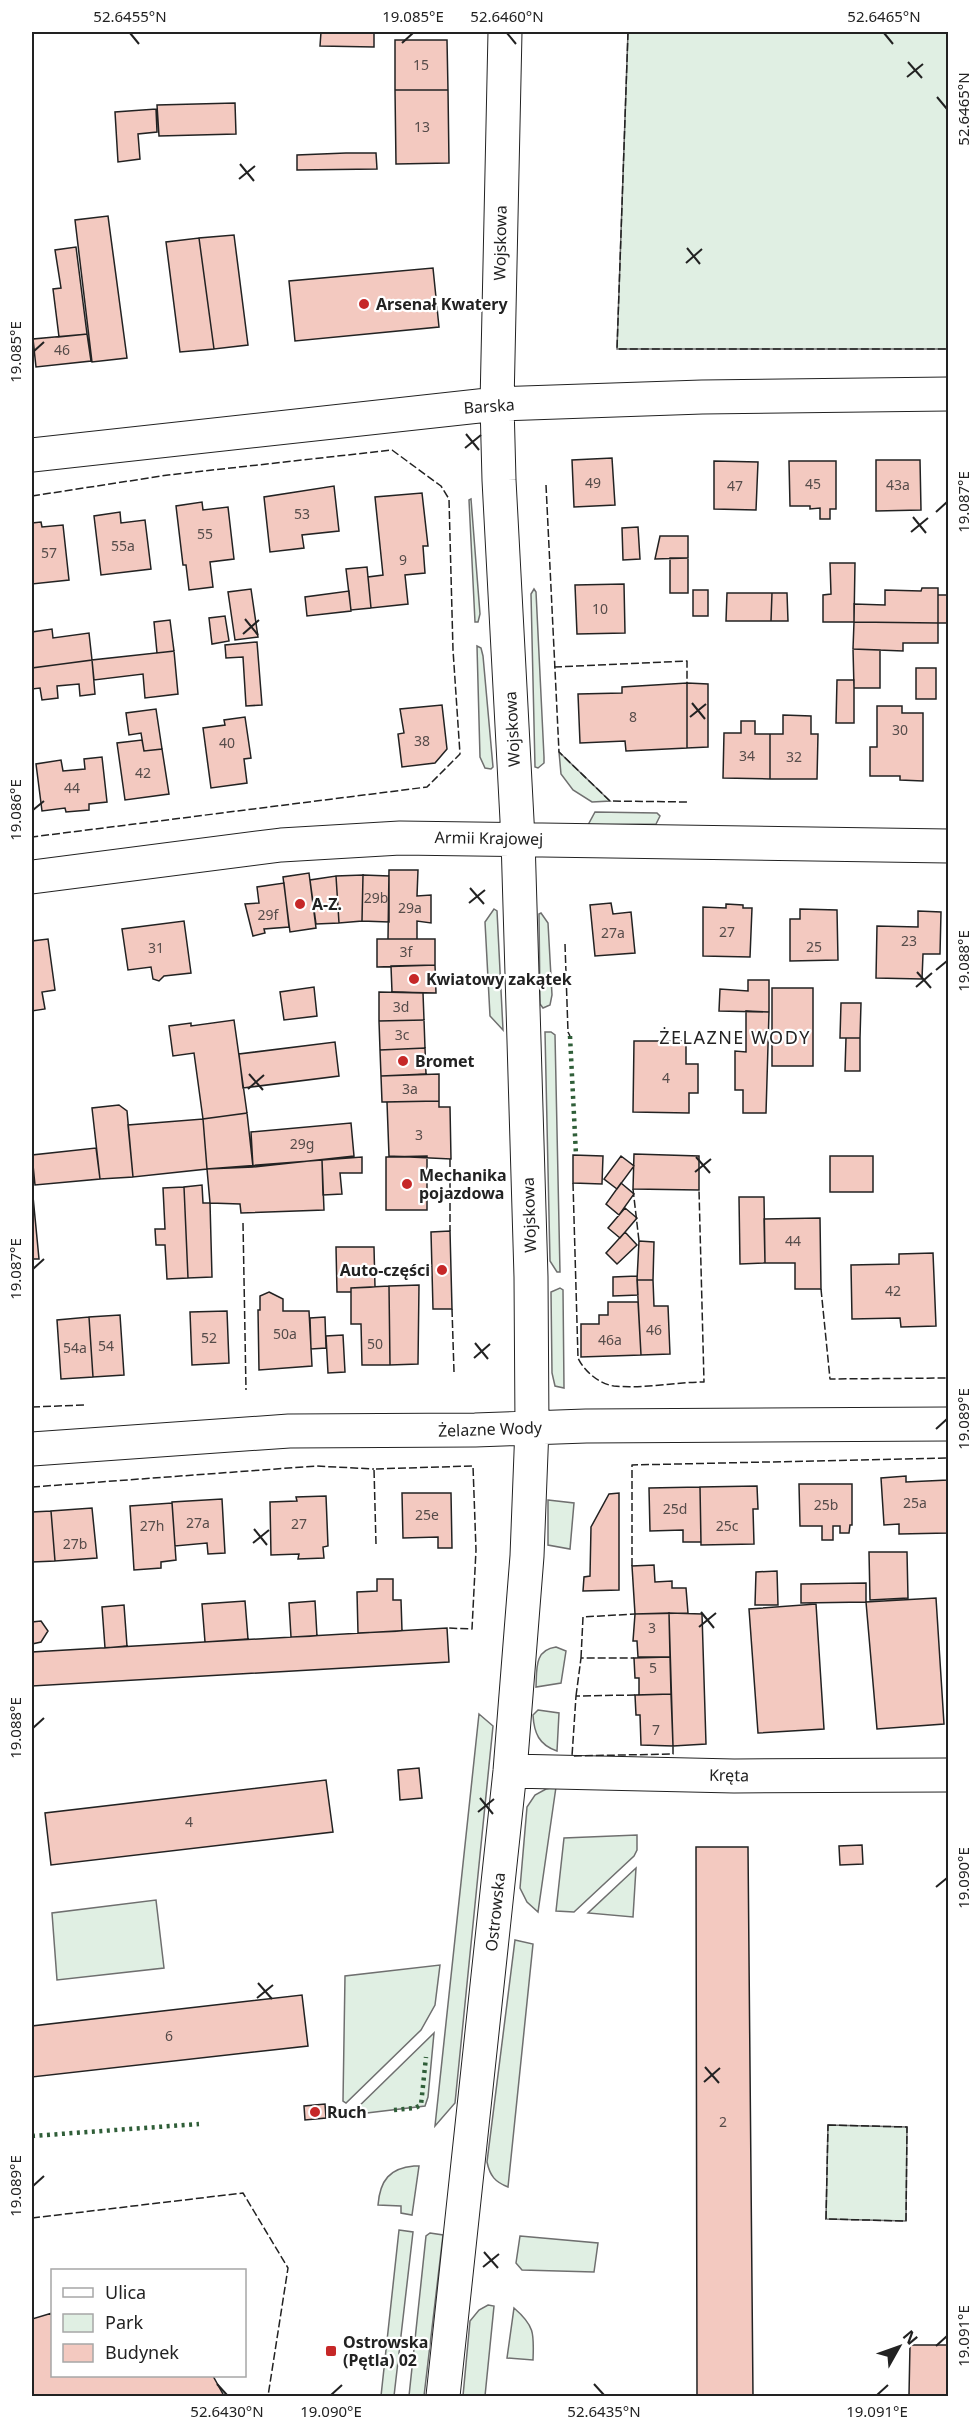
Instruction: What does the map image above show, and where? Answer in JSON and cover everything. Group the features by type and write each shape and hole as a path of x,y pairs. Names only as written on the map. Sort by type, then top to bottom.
{"street":[{"name":"Wojskowa","path":"506,32 497,404 518,839 531,1277 532,1427"},
{"name":"Barska","path":"32,455 497,404 702,397 948,394"},
{"name":"Armii Krajowej","path":"32,877 281,845 400,838 948,846"},
{"name":"Żelazne Wody","path":"32,1449 289,1431 948,1424"},
{"name":"Ostrowska","path":"443,2397 510,1771 527,1556 532,1427"},
{"name":"Kręta","path":"510,1771 734,1776 948,1775"}],"green space":[{"path":"628,32 948,32 948,349 617,349"},
{"path":"471,499 480,614 478,622 475,622 469,500"},
{"path":"534,589 536,592 544,757 544,763 538,768 535,767 531,594"},
{"path":"477,646 481,648 483,656 493,767 491,769 485,768 480,757"},
{"path":"559,752 610,801 592,802 573,790 561,774"},
{"path":"595,812 657,813 660,816 656,824 588,825"},
{"path":"494,909 497,911 503,1030 490,1016 485,922"},
{"path":"541,913 548,923 552,995 550,1005 543,1008 540,1004 539,914"},
{"path":"545,1032 555,1035 560,1272 557,1272 550,1261"},
{"path":"560,1288 563,1290 564,1388 555,1386 552,1373 551,1292"},
{"path":"548,1500 574,1503 570,1549 548,1545"},
{"path":"556,1647 566,1651 561,1683 536,1687 540,1656"},
{"path":"538,1710 559,1713 557,1751 542,1742 536,1733 533,1715"},
{"path":"479,1714 493,1726 455,2103 435,2126"},
{"path":"556,1787 538,1912 527,1902 520,1888 527,1807 535,1795"},
{"path":"637,1835 637,1850 634,1856 574,1912 556,1911 564,1838"},
{"path":"636,1868 633,1917 588,1913"},
{"path":"156,1900 164,1968 57,1980 52,1913"},
{"path":"515,1940 533,1944 508,2187 494,2178 487,2162"},
{"path":"440,1965 435,2005 421,2030 346,2103 343,2101 345,1976"},
{"path":"434,2033 428,2097 425,2106 350,2115"},
{"path":"828,2125 907,2127 906,2221 826,2219"},
{"path":"419,2166 412,2215 401,2213 401,2206 378,2205 381,2189 388,2177 399,2169"},
{"path":"399,2230 413,2232 394,2396 381,2396"},
{"path":"430,2233 443,2235 424,2396 409,2396 426,2236"},
{"path":"520,2236 598,2243 594,2272 522,2270 516,2263"},
{"path":"488,2305 494,2306 485,2396 463,2396 470,2321 479,2310"},
{"path":"514,2308 526,2320 532,2331 533,2360 507,2358"}],"building":[{"path":"321,32 374,32 374,47 320,46"},
{"path":"395,40 447,40 448,90 395,90"},
{"path":"395,90 448,90 449,163 396,164"},
{"path":"235,103 236,134 159,136 157,105"},
{"path":"156,109 157,132 138,134 140,159 118,162 115,112"},
{"path":"376,153 377,169 297,170 297,155"},
{"path":"108,216 127,358 92,362 75,220"},
{"path":"234,235 248,345 214,349 199,238"},
{"path":"199,238 214,349 180,352 166,242"},
{"path":"76,247 87,334 59,337 53,289 61,288 55,250"},
{"name":"Arsenał Kwatery","path":"433,268 439,327 295,341 289,281"},
{"path":"87,334 91,361 36,367 33,339"},
{"path":"612,458 615,505 574,507 572,460"},
{"path":"876,460 920,460 921,510 876,511"},
{"path":"714,461 758,462 756,510 714,509"},
{"path":"789,461 836,461 836,509 830,509 830,519 820,519 820,508 790,506"},
{"path":"334,486 339,531 302,535 304,548 270,552 264,497"},
{"path":"422,493 428,546 423,546 425,573 405,575 408,604 371,608 368,577 383,575 375,497"},
{"path":"202,502 203,510 228,507 234,559 210,562 213,587 189,590 186,565 183,565 176,506"},
{"path":"120,512 121,523 145,520 151,569 101,575 94,516"},
{"path":"41,522 42,527 63,525 69,580 32,584 32,523"},
{"path":"638,527 640,559 623,560 622,528"},
{"path":"660,536 688,536 688,558 655,559"},
{"path":"670,558 688,558 688,593 670,593"},
{"path":"830,563 855,563 854,622 823,622 823,595 831,594"},
{"path":"367,567 371,608 351,610 346,569"},
{"path":"624,584 625,633 577,634 575,585"},
{"path":"922,588 938,588 938,623 854,622 854,604 885,605 885,590 921,591"},
{"path":"251,589 258,637 235,640 228,592"},
{"path":"693,590 708,590 708,616 693,616"},
{"path":"349,591 351,611 307,616 305,597"},
{"path":"727,593 772,593 771,621 726,621"},
{"path":"772,593 787,593 788,621 771,621"},
{"path":"938,595 948,595 948,623 938,623"},
{"path":"225,616 229,641 212,644 209,618"},
{"path":"170,620 174,651 157,653 154,622"},
{"path":"854,622 938,623 938,643 903,643 903,651 853,649"},
{"path":"52,629 53,638 89,633 92,660 32,668 32,632"},
{"path":"257,642 262,705 246,706 243,657 226,658 225,645"},
{"path":"853,649 880,650 880,688 854,688"},
{"path":"174,651 178,694 145,698 143,674 94,680 92,660"},
{"path":"92,660 95,694 80,696 79,684 57,686 58,698 42,700 40,688 32,689 32,668"},
{"path":"916,668 936,668 936,699 916,699"},
{"path":"837,680 854,680 854,723 836,723"},
{"path":"687,683 687,748 626,751 625,741 580,743 578,694 622,693 622,687"},
{"path":"687,683 708,684 708,747 687,748"},
{"path":"442,705 447,749 435,763 402,767 398,734 404,733 400,709"},
{"path":"877,706 902,706 902,713 923,713 923,781 900,780 900,776 870,776 870,747 877,747"},
{"path":"156,709 162,749 144,751 141,733 129,735 126,713"},
{"path":"783,715 811,716 811,734 818,734 817,779 770,779 770,734 783,734"},
{"path":"245,717 251,758 244,759 247,783 211,788 203,728 225,725 224,720"},
{"path":"741,721 755,721 755,734 770,734 770,779 723,778 724,733 741,733"},
{"path":"142,740 144,751 162,749 169,794 125,800 117,743"},
{"path":"102,757 107,802 89,804 89,810 66,812 65,808 42,811 36,764 61,760 63,771 85,769 84,759"},
{"path":"389,870 418,870 417,896 431,895 431,923 417,921 417,939 388,939"},
{"name":"A-Z.","path":"309,873 316,928 290,932 283,877"},
{"path":"363,875 389,876 389,922 362,921"},
{"path":"363,875 362,921 339,923 336,876"},
{"path":"336,876 339,923 316,924 310,880"},
{"path":"284,883 289,927 264,929 265,933 253,936 245,904 259,903 257,887"},
{"path":"611,903 613,914 631,912 635,953 595,956 590,905"},
{"path":"726,904 752,908 750,957 703,956 703,907 726,908"},
{"path":"800,909 837,910 838,960 790,961 790,919 800,919"},
{"path":"918,911 941,912 940,954 923,954 922,979 876,978 877,926 918,927"},
{"path":"184,921 191,973 164,976 159,981 153,979 151,967 128,970 122,929"},
{"path":"48,939 55,990 42,992 45,1009 32,1011 32,941"},
{"path":"377,939 435,939 435,965 377,967"},
{"name":"Kwiatowy zakątek","path":"435,965 436,993 392,992 391,966"},
{"path":"748,980 769,980 769,1012 719,1011 720,989 748,991"},
{"path":"314,987 317,1016 284,1020 280,992"},
{"path":"772,988 813,988 813,1066 772,1066"},
{"path":"379,992 423,993 424,1020 379,1021"},
{"path":"841,1003 861,1003 860,1038 840,1038"},
{"path":"746,1011 769,1012 766,1113 743,1113 743,1090 735,1090 735,1051 746,1052"},
{"path":"234,1020 247,1113 203,1119 194,1053 173,1056 169,1026 191,1023 191,1026"},
{"path":"424,1020 425,1048 380,1050 379,1021"},
{"path":"846,1038 860,1038 860,1071 845,1071"},
{"path":"634,1041 686,1041 686,1064 698,1064 698,1093 689,1093 689,1113 633,1112"},
{"path":"335,1042 339,1076 243,1088 239,1054"},
{"name":"Bromet","path":"425,1048 426,1074 381,1076 380,1050"},
{"path":"439,1074 439,1101 382,1102 381,1076"},
{"path":"439,1101 439,1107 450,1107 451,1159 389,1156 387,1102"},
{"path":"119,1105 127,1111 133,1177 100,1179 92,1108"},
{"path":"247,1113 253,1167 207,1169 203,1119"},
{"path":"203,1119 207,1169 133,1177 128,1125"},
{"path":"351,1123 354,1156 253,1167 251,1132"},
{"path":"96,1148 100,1179 35,1185 32,1155"},
{"path":"634,1154 699,1156 699,1190 633,1189"},
{"path":"573,1155 603,1156 602,1184 573,1183"},
{"name":"Mechanika pojazdowa","path":"427,1156 427,1210 386,1210 386,1157"},
{"path":"621,1156 634,1166 617,1189 604,1179"},
{"path":"830,1156 873,1156 873,1192 830,1192"},
{"path":"362,1157 362,1173 340,1173 342,1194 323,1195 322,1160"},
{"path":"322,1160 324,1210 241,1213 240,1204 210,1203 207,1169"},
{"path":"621,1183 634,1194 619,1215 606,1204"},
{"path":"202,1185 203,1203 210,1203 212,1277 188,1278 184,1187"},
{"path":"32,1186 39,1259 32,1259"},
{"path":"184,1187 188,1278 167,1279 165,1245 156,1245 155,1229 165,1229 163,1188"},
{"path":"739,1197 764,1197 765,1263 740,1264"},
{"path":"625,1208 637,1218 620,1238 608,1228"},
{"path":"820,1218 821,1289 795,1289 795,1263 765,1263 764,1219"},
{"name":"Auto-części","path":"450,1231 452,1309 433,1309 431,1232"},
{"path":"625,1232 637,1245 617,1264 606,1253"},
{"path":"639,1241 654,1242 653,1280 637,1280"},
{"path":"336,1247 374,1247 375,1287 351,1288 351,1292 337,1292"},
{"path":"933,1253 936,1326 901,1327 900,1318 852,1319 851,1265 899,1264 899,1254"},
{"path":"637,1276 638,1295 613,1296 613,1277"},
{"path":"637,1280 653,1280 654,1306 668,1306 670,1354 641,1355"},
{"path":"419,1285 418,1364 390,1365 389,1286"},
{"path":"389,1286 390,1365 362,1365 361,1324 351,1324 351,1288"},
{"path":"269,1292 283,1299 283,1311 309,1311 312,1366 259,1370 258,1310 260,1310 260,1296"},
{"path":"608,1302 638,1302 641,1355 581,1357 581,1324 599,1324 599,1315 608,1315"},
{"path":"227,1311 229,1363 192,1365 190,1312"},
{"path":"120,1315 124,1375 93,1377 89,1317"},
{"path":"89,1317 93,1377 61,1379 57,1320"},
{"path":"325,1317 326,1348 311,1349 310,1318"},
{"path":"343,1335 345,1372 328,1373 326,1336"},
{"path":"906,1476 906,1482 948,1480 948,1533 899,1534 899,1524 884,1525 881,1478"},
{"path":"799,1484 852,1484 852,1525 850,1525 849,1533 840,1533 840,1526 833,1526 833,1540 822,1540 822,1526 800,1526"},
{"path":"757,1486 758,1509 753,1509 754,1544 701,1545 700,1487"},
{"path":"700,1487 701,1542 683,1542 683,1530 650,1531 649,1488"},
{"path":"402,1493 451,1493 452,1548 438,1548 438,1537 403,1538"},
{"path":"619,1493 619,1590 583,1591 584,1577 590,1576 591,1527 609,1494"},
{"path":"326,1496 328,1546 323,1547 324,1558 298,1559 299,1554 271,1555 270,1502 297,1501 296,1497"},
{"path":"222,1499 225,1553 208,1554 207,1543 175,1546 172,1502"},
{"path":"172,1503 176,1560 161,1562 161,1568 134,1570 130,1506"},
{"path":"92,1508 97,1558 55,1561 51,1511"},
{"path":"51,1511 55,1561 32,1562 32,1512"},
{"path":"869,1552 907,1552 908,1598 870,1600"},
{"path":"654,1565 655,1582 672,1581 672,1588 686,1588 688,1613 635,1614 632,1566"},
{"path":"777,1571 778,1605 755,1605 756,1572"},
{"path":"377,1579 393,1579 393,1600 401,1600 402,1631 358,1633 357,1592 377,1591"},
{"path":"866,1583 866,1602 801,1603 801,1584"},
{"path":"936,1598 944,1724 877,1729 866,1602"},
{"path":"245,1601 248,1639 205,1642 202,1604"},
{"path":"315,1601 317,1636 291,1637 289,1603"},
{"path":"816,1604 824,1729 758,1733 749,1609"},
{"path":"124,1605 127,1646 105,1648 102,1607"},
{"path":"669,1613 670,1657 638,1657 637,1641 633,1641 635,1614"},
{"path":"669,1613 702,1614 706,1744 673,1746"},
{"path":"41,1621 48,1631 41,1642 32,1644 32,1622"},
{"path":"447,1628 449,1662 32,1686 32,1652"},
{"path":"670,1657 671,1694 639,1695 639,1678 635,1678 634,1658"},
{"path":"671,1694 673,1746 641,1745 640,1715 636,1715 635,1695"},
{"path":"419,1768 422,1798 400,1800 398,1770"},
{"path":"326,1780 333,1832 51,1865 45,1813"},
{"path":"862,1845 863,1864 840,1865 839,1846"},
{"path":"696,1847 748,1847 753,2396 697,2396"},
{"path":"302,1995 308,2046 32,2077 32,2026"},
{"name":"Ruch","path":"325,2104 326,2118 305,2120 304,2106"},
{"path":"51,2313 51,2377 214,2377 224,2396 32,2396 32,2319"},
{"path":"910,2345 948,2345 948,2396 909,2395"}],"hedge":[{"path":"570,1036 576,1155"},
{"path":"394,2110 415,2108 421,2105 426,2057"},
{"path":"32,2136 199,2124"}],"fence":[{"path":"628,32 617,349 948,349"},
{"path":"32,496 168,475 392,450 441,486 449,499 453,650 460,754 427,787 32,837"},
{"path":"546,485 559,752 610,801 688,802"},
{"path":"554,667 687,661 687,683"},
{"path":"565,944 570,1036"},
{"path":"450,1159 450,1231"},
{"path":"573,1183 578,1358 588,1372 598,1380 608,1385 625,1387 704,1382 699,1190"},
{"path":"633,1189 639,1241"},
{"path":"243,1223 246,1390"},
{"path":"821,1289 830,1379 948,1378"},
{"path":"452,1309 454,1372"},
{"path":"32,1407 85,1405"},
{"path":"632,1566 632,1465 948,1458"},
{"path":"32,1487 316,1466 374,1469"},
{"path":"376,1544 374,1469 473,1466 476,1550 472,1629 447,1628"},
{"path":"581,1658 583,1617 635,1614"},
{"path":"576,1696 581,1658 634,1658"},
{"path":"635,1695 576,1696 572,1756 673,1754 673,1746"},
{"path":"828,2125 907,2127 906,2221 826,2219 828,2125"},
{"path":"32,2218 243,2193 288,2268 268,2396"}],"place":[{"name":"Arsenał Kwatery","path":"364,304"},
{"name":"A-Z.","path":"300,904"},
{"name":"Kwiatowy zakątek","path":"414,979"},
{"name":"Bromet","path":"403,1061"},
{"name":"Mechanika pojazdowa","path":"407,1184"},
{"name":"Auto-części","path":"442,1270"},
{"name":"Ruch","path":"315,2112"},
{"name":"Ostrowska (Pętla) 02","path":"331,2351"}],"district":[{"name":"ŻELAZNE WODY","path":"735,1038"}]}
